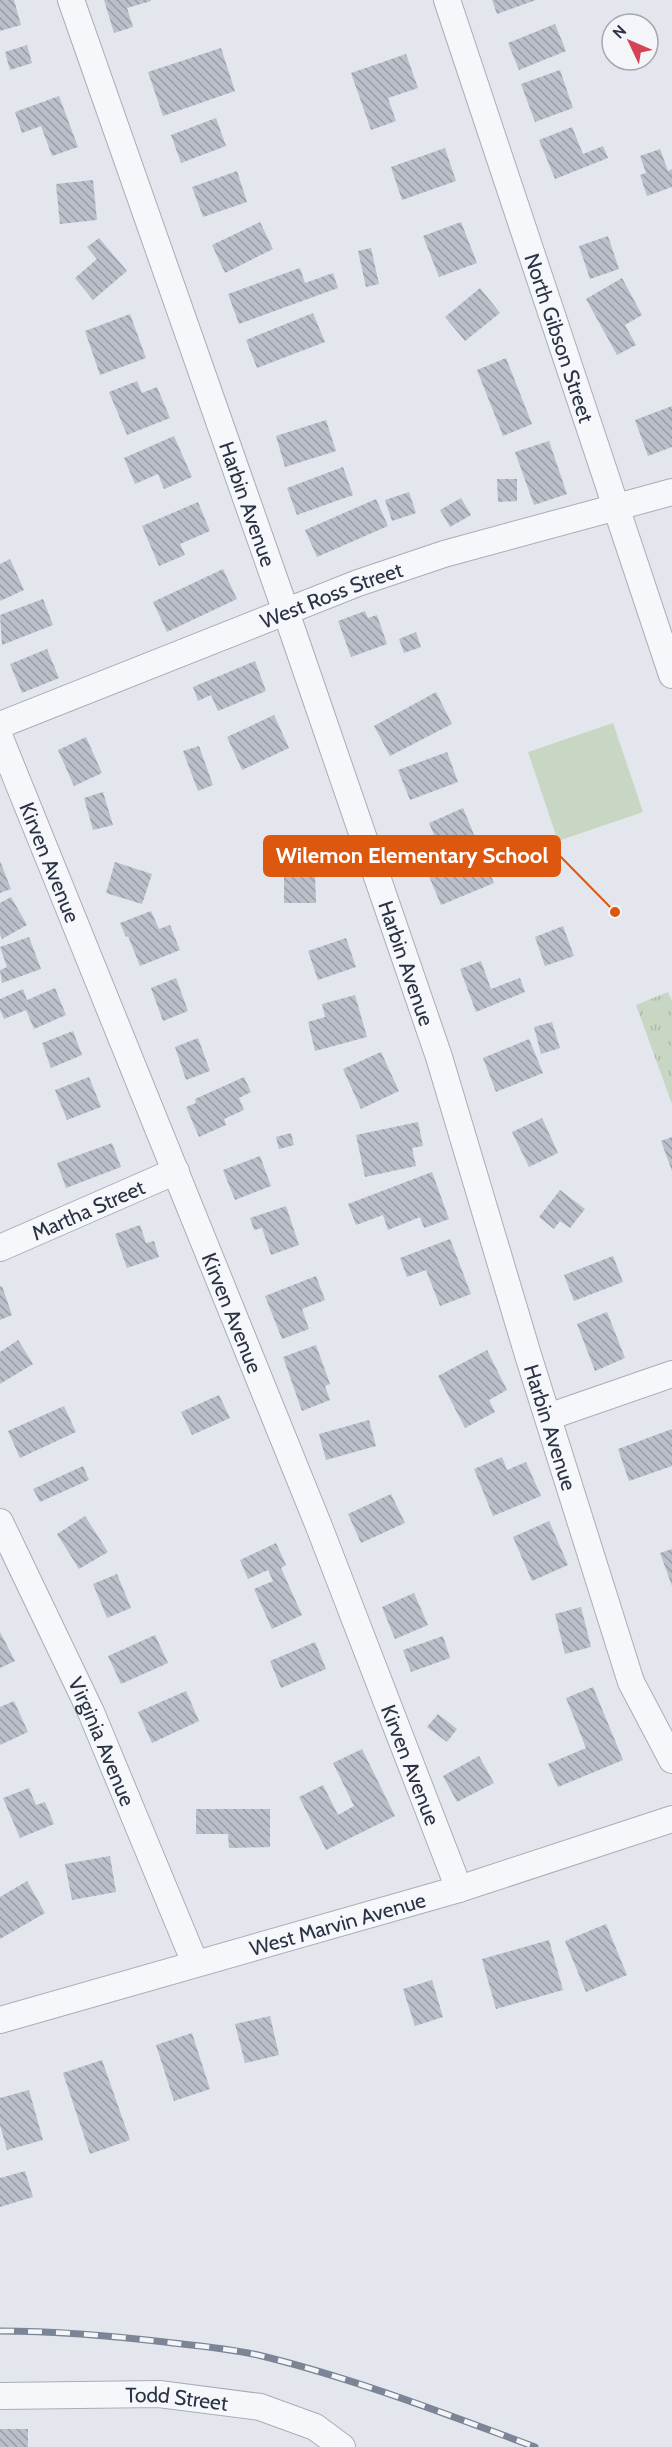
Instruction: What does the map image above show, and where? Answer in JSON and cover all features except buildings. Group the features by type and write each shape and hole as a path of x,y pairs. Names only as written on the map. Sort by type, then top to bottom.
{"street":[{"name":"Harbin Avenue","path":"71,0 439,1056 631,1683 672,1760"},
{"name":"North Gibson Street","path":"447,0 672,675"},
{"name":"West Ross Street","path":"0,725 358,583 444,554 672,492"},
{"name":"Kirven Avenue","path":"0,738 320,1529 459,1889"},
{"name":"Martha Street","path":"0,1248 176,1171"},
{"path":"548,1417 672,1374"},
{"name":"Virginia Avenue","path":"0,1522 91,1712 195,1963"},
{"name":"West Marvin Avenue","path":"0,2020 459,1889 672,1819"},
{"name":"Todd Street","path":"0,2396 159,2394 260,2407 315,2427 342,2447"}],"green space":[{"path":"613,723 643,812 558,841 528,752"},
{"path":"668,992 672,1001 672,1104 636,1005"}],"railway":[{"path":"0,2331 108,2336 258,2355 363,2385 535,2447"}],"place":[{"name":"Wilemon Elementary School","path":"615,912"}]}
